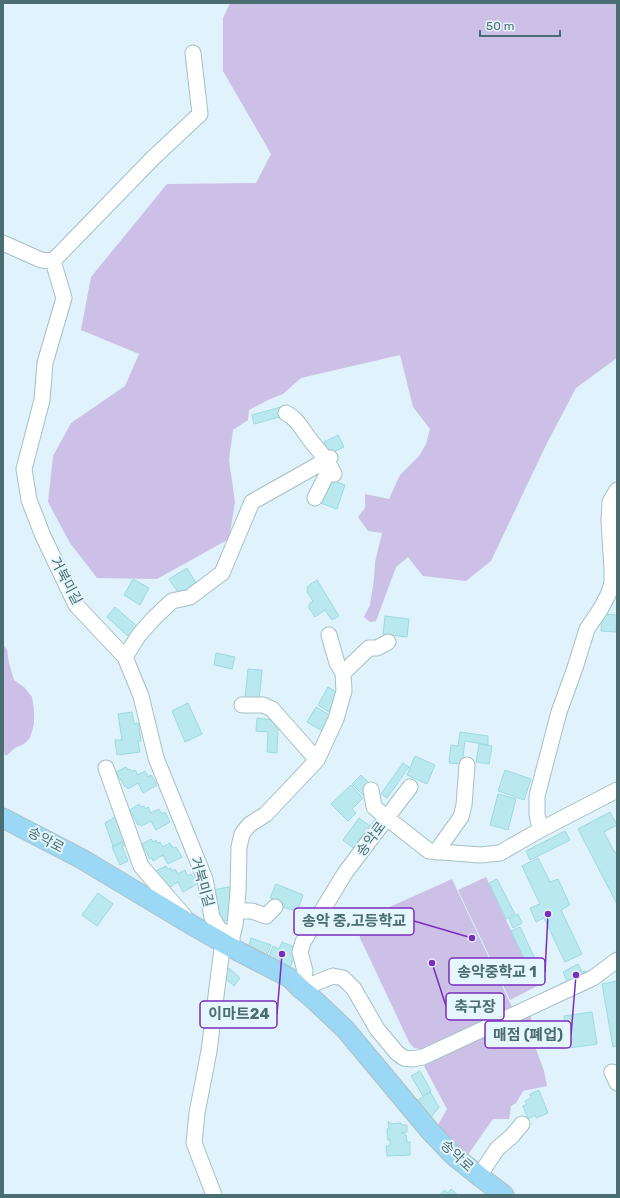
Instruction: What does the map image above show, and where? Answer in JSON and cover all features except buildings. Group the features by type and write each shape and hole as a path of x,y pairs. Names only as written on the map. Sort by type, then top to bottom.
{"main road":[{"name":"송악로","path":"3,818 82,859 192,925 290,978 345,1030 430,1131 453,1155 504,1195"},
{"path":"3,823 103,877 193,931 229,945 244,964 285,986 315,1010 351,1047 402,1106 458,1166 497,1195"}],"street":[{"path":"3,243 41,260 53,261 153,158 200,114 193,53"},
{"name":"거북미길","path":"53,261 64,298 45,363 42,400 24,469 29,500 43,536 76,605 125,658 141,696 156,758 205,879 212,917 229,945"},
{"path":"286,413 296,420 311,442 329,459 334,474 327,474 315,498"},
{"path":"125,658 139,635 172,601 190,597 222,573 252,502 329,459"},
{"path":"540,830 537,814 537,796 559,712 587,629 600,610 608,595 612,583 609,515 610,502 617,490"},
{"path":"214,1195 194,1143 209,1051 229,945 235,925 237,911 239,848 242,834 249,825 266,814 317,760 336,720 344,691 343,673 337,663 329,635"},
{"path":"343,673 369,648 377,648 388,642"},
{"path":"242,705 263,705 272,709 317,760"},
{"path":"436,852 461,817 464,805 467,765"},
{"name":"송악로","path":"106,768 141,866 192,925"},
{"path":"371,790 374,807 387,818 410,787"},
{"name":"송악로","path":"301,989 305,971 300,952 303,942 346,874 387,818 430,851 480,855 500,853 540,830 617,790"},
{"path":"237,911 252,911 266,916 275,907"},
{"path":"301,989 333,976 343,978 354,989 377,1029 397,1053 404,1058 423,1058 593,978 617,960"},
{"path":"479,1176 497,1149 512,1136 522,1124"}],"shaded area":[{"path":"230,3 617,3 617,358 576,388 546,445 491,561 466,581 423,576 408,557 396,567 376,621 370,622 364,617 370,605 375,562 382,533 368,531 358,517 365,508 365,494 389,499 400,475 419,456 426,444 430,429 413,407 400,355 301,378 283,394 249,410 248,420 233,430 229,460 235,502 229,539 157,579 97,578 70,543 48,502 53,456 71,423 125,386 139,354 81,330 91,277 167,184 256,183 271,154 223,71 223,18"},
{"path":"3,644 7,650 14,680 24,687 32,697 34,709 34,724 30,738 6,756 3,752"},
{"path":"486,877 537,986 510,1000 458,890"},
{"path":"452,879 512,1007 420,1049 414,1048 409,1042 360,938 359,932 361,922 365,918"},
{"path":"531,1015 533,1041 544,1071 547,1086 523,1091 516,1103 511,1106 509,1119 493,1119 467,1156 438,1125 447,1109 424,1066"}],"place":[{"name":"송악중학교 1","path":"548,914"},
{"name":"송악 중,고등학교","path":"472,938"},
{"name":"이마트24","path":"282,954"},
{"name":"축구장","path":"432,963"},
{"name":"매점 (폐업)","path":"576,975"}]}
